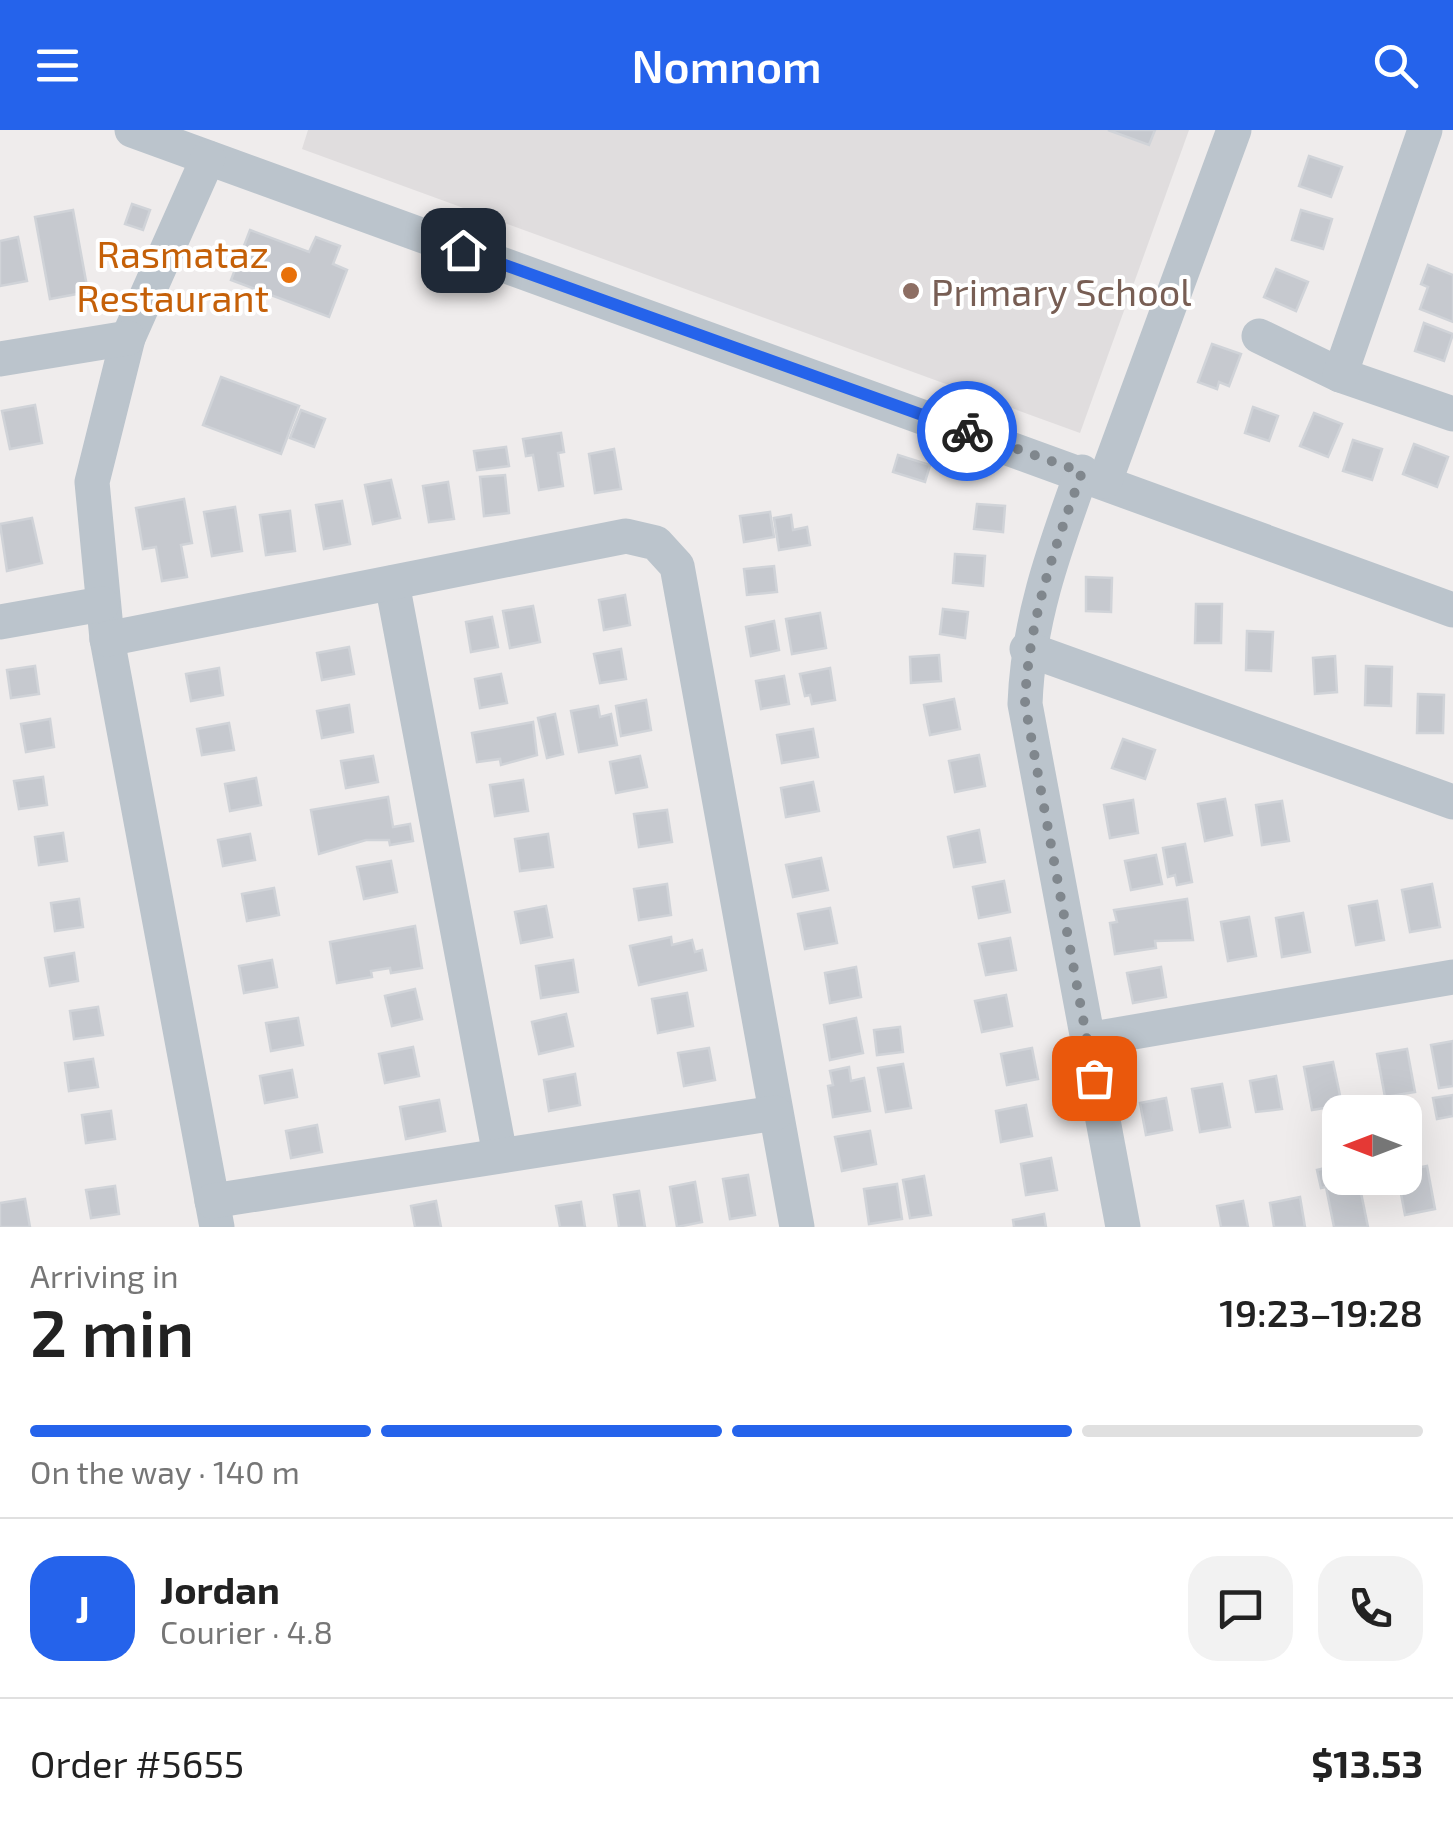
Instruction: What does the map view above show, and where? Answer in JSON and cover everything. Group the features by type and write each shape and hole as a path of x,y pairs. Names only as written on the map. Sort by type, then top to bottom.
{"street":[{"path":"132,130 1453,610"},
{"path":"1124,1227 1025,704 1027,649 1042,582 1094,477 1234,130"},
{"path":"1340,375 1425,130"},
{"path":"208,158 128,338 92,482 102,604 215,1214 500,1155 775,1113"},
{"path":"1259,336 1340,375 1453,414"},
{"path":"0,359 128,338"},
{"path":"108,639 626,536 656,543 678,566 797,1227"},
{"path":"392,583 500,1155"},
{"path":"0,622 102,604"},
{"path":"1027,649 1453,802"},
{"path":"1087,1040 1453,977"}],"shaded area":[{"name":"Primary School","path":"308,130 1189,130 1080,433 302,149"}],"building":[{"path":"1108,130 1155,130 1149,145"},
{"path":"1309,156 1342,167 1331,197 1299,186"},
{"path":"132,204 150,210 143,230 125,224"},
{"path":"73,210 88,292 50,299 35,217"},
{"path":"1301,210 1332,219 1323,249 1292,240"},
{"name":"Rasmataz Restaurant","path":"250,230 309,252 316,237 340,246 333,264 347,270 329,317 231,280"},
{"path":"18,237 27,281 0,286 0,241"},
{"path":"1428,265 1453,275 1453,322 1420,309 1428,287 1421,284"},
{"path":"1276,269 1308,282 1296,311 1264,297"},
{"path":"1424,323 1453,334 1444,361 1415,351"},
{"path":"1212,344 1241,354 1229,386 1219,382 1217,389 1198,382"},
{"path":"221,377 299,406 281,454 203,425"},
{"path":"35,405 42,443 10,449 2,411"},
{"path":"1253,407 1278,416 1269,441 1245,433"},
{"path":"301,410 325,419 314,447 290,438"},
{"path":"1314,413 1342,424 1328,457 1300,446"},
{"path":"561,433 564,452 558,453 563,486 539,490 533,455 526,456 523,439"},
{"path":"1353,440 1382,449 1372,480 1343,471"},
{"path":"1414,444 1448,457 1437,487 1403,474"},
{"path":"506,447 509,466 477,470 474,451"},
{"path":"614,449 621,489 595,493 589,454"},
{"path":"898,455 930,465 925,482 893,472"},
{"path":"505,475 509,513 484,516 480,477"},
{"path":"391,480 400,518 373,524 365,485"},
{"path":"448,482 454,519 429,522 423,486"},
{"path":"184,499 192,543 181,545 187,577 162,581 156,547 143,549 136,508"},
{"path":"342,501 350,544 324,549 316,505"},
{"path":"977,504 1005,506 1003,532 974,529"},
{"path":"235,507 242,551 212,556 204,512"},
{"path":"290,511 295,551 266,555 260,515"},
{"path":"770,512 774,537 744,542 740,516"},
{"path":"791,515 793,530 807,527 810,545 779,550 774,518"},
{"path":"32,518 42,563 7,571 0,524"},
{"path":"955,554 985,556 983,586 953,583"},
{"path":"774,566 777,592 747,595 744,569"},
{"path":"1086,577 1112,578 1111,612 1086,611"},
{"path":"625,595 630,625 604,630 599,600"},
{"path":"1196,604 1222,604 1221,643 1195,643"},
{"path":"533,606 540,642 510,648 503,611"},
{"path":"943,609 968,612 965,638 940,634"},
{"path":"820,613 826,648 792,654 786,619"},
{"path":"492,617 498,647 471,652 466,622"},
{"path":"774,621 779,650 751,656 746,627"},
{"path":"1247,631 1273,632 1271,671 1246,670"},
{"path":"349,647 354,674 322,680 317,653"},
{"path":"621,649 626,679 600,683 594,654"},
{"path":"939,655 941,681 911,683 910,657"},
{"path":"1335,656 1337,692 1315,694 1313,658"},
{"path":"35,666 39,694 11,698 7,670"},
{"path":"1366,666 1392,667 1391,706 1365,705"},
{"path":"219,668 223,695 191,701 186,674"},
{"path":"830,668 835,700 812,704 810,695 805,696 800,674"},
{"path":"501,674 507,703 480,708 475,679"},
{"path":"784,676 789,704 761,709 756,681"},
{"path":"1418,694 1444,695 1443,733 1417,733"},
{"path":"954,699 960,729 930,735 924,705"},
{"path":"646,700 651,730 621,736 616,706"},
{"path":"349,705 353,732 322,738 317,711"},
{"path":"598,706 600,717 611,714 617,745 579,752 571,711"},
{"path":"555,714 563,754 547,758 538,718"},
{"path":"50,719 54,747 26,752 21,724"},
{"path":"533,722 537,755 501,765 500,759 477,762 472,733"},
{"path":"229,723 234,750 202,755 197,729"},
{"path":"813,729 818,757 782,763 777,735"},
{"path":"1123,739 1155,750 1145,779 1112,768"},
{"path":"979,755 985,786 955,792 949,761"},
{"path":"373,756 378,782 346,788 341,761"},
{"path":"640,756 647,787 616,793 610,762"},
{"path":"43,777 47,805 19,809 14,781"},
{"path":"256,778 261,805 230,811 225,784"},
{"path":"523,780 528,811 495,816 490,785"},
{"path":"813,782 819,811 786,817 781,788"},
{"path":"388,797 393,827 410,824 413,841 390,845 389,840 366,840 319,854 311,810"},
{"path":"1225,799 1232,835 1205,841 1198,804"},
{"path":"1133,800 1138,833 1110,838 1104,805"},
{"path":"1282,801 1289,841 1262,845 1256,805"},
{"path":"667,810 672,842 639,847 634,814"},
{"path":"979,830 985,862 954,867 948,837"},
{"path":"63,833 67,861 39,865 35,837"},
{"path":"250,834 255,860 223,866 218,840"},
{"path":"548,834 553,867 520,871 515,839"},
{"path":"1185,844 1192,882 1177,885 1175,875 1168,877 1163,848"},
{"path":"1156,855 1162,884 1131,890 1125,861"},
{"path":"821,858 828,890 793,897 786,865"},
{"path":"391,861 397,892 364,899 357,867"},
{"path":"1004,881 1010,912 979,918 973,887"},
{"path":"667,884 671,915 639,920 634,889"},
{"path":"1432,884 1440,927 1410,932 1402,890"},
{"path":"274,888 279,915 247,921 242,894"},
{"path":"79,899 83,927 55,931 51,903"},
{"path":"1187,899 1193,940 1155,941 1156,948 1115,954 1110,923 1117,922 1114,910"},
{"path":"1377,901 1384,940 1356,945 1349,906"},
{"path":"546,906 552,937 521,943 515,912"},
{"path":"830,908 837,943 805,949 798,914"},
{"path":"1303,913 1310,952 1282,957 1276,918"},
{"path":"1249,917 1256,956 1228,961 1221,922"},
{"path":"415,926 422,968 391,973 390,968 371,971 372,977 337,983 330,942"},
{"path":"671,937 672,945 692,940 695,952 702,950 706,970 639,985 630,946"},
{"path":"1010,938 1016,970 986,975 979,944"},
{"path":"74,953 78,981 50,986 45,958"},
{"path":"272,960 277,987 244,993 239,966"},
{"path":"573,960 578,992 541,998 536,966"},
{"path":"856,967 861,997 830,1003 825,973"},
{"path":"1161,967 1166,997 1133,1003 1127,973"},
{"path":"415,989 422,1019 392,1026 385,996"},
{"path":"687,993 693,1026 658,1033 652,999"},
{"path":"1006,995 1012,1026 982,1032 975,1001"},
{"path":"98,1007 103,1035 74,1039 70,1011"},
{"path":"566,1014 573,1046 539,1054 532,1022"},
{"path":"298,1018 303,1045 271,1051 266,1023"},
{"path":"856,1018 863,1053 830,1060 824,1025"},
{"path":"900,1027 903,1052 877,1055 874,1030"},
{"path":"1453,1041 1453,1086 1439,1088 1431,1045"},
{"path":"413,1047 419,1076 385,1083 379,1054"},
{"path":"709,1048 715,1080 684,1086 678,1053"},
{"path":"1032,1048 1038,1079 1007,1085 1001,1054"},
{"path":"1407,1049 1415,1092 1385,1095 1377,1054"},
{"path":"93,1059 98,1087 69,1091 65,1063"},
{"path":"1333,1062 1340,1095 1322,1095 1322,1108 1312,1110 1304,1067"},
{"path":"903,1064 911,1108 886,1112 878,1068"},
{"path":"849,1067 851,1081 864,1078 870,1111 833,1117 830,1071"},
{"path":"292,1070 297,1097 265,1103 260,1076"},
{"path":"575,1074 580,1105 549,1111 544,1080"},
{"path":"1276,1076 1282,1109 1256,1112 1250,1081"},
{"path":"1222,1084 1230,1127 1200,1132 1192,1089"},
{"path":"1453,1095 1453,1116 1437,1119 1433,1098"},
{"path":"1166,1098 1172,1130 1146,1135 1140,1103"},
{"path":"439,1100 445,1131 406,1139 400,1107"},
{"path":"1026,1105 1032,1136 1001,1142 996,1111"},
{"path":"111,1111 115,1139 86,1143 82,1115"},
{"path":"317,1125 322,1152 291,1158 286,1131"},
{"path":"870,1131 876,1164 842,1171 835,1137"},
{"path":"1051,1158 1057,1190 1026,1195 1021,1164"},
{"path":"1427,1166 1435,1209 1405,1215 1401,1195 1422,1195 1422,1167"},
{"path":"748,1175 755,1215 730,1219 723,1179"},
{"path":"924,1176 931,1215 910,1218 903,1180"},
{"path":"695,1182 702,1222 677,1227 670,1187"},
{"path":"897,1184 902,1219 869,1224 864,1189"},
{"path":"115,1186 119,1214 91,1218 86,1190"},
{"path":"639,1191 645,1227 619,1227 614,1195"},
{"path":"1328,1195 1361,1195 1368,1227 1334,1227"},
{"path":"1300,1197 1305,1227 1274,1227 1270,1203"},
{"path":"25,1199 30,1227 0,1227 0,1203"},
{"path":"436,1201 441,1227 415,1227 411,1206"},
{"path":"1243,1201 1248,1227 1221,1227 1217,1206"},
{"path":"581,1202 585,1227 560,1227 556,1206"},
{"path":"1044,1214 1046,1227 1014,1227 1013,1220"}],"way so far":[{"path":"967,431 1082,472 1042,582 1027,649 1025,704 1094,1078"}],"place":[{"name":"Rasmataz Restaurant","path":"289,275"},
{"name":"Primary School","path":"911,291"}],"route":[{"path":"463,250 967,431"}]}
